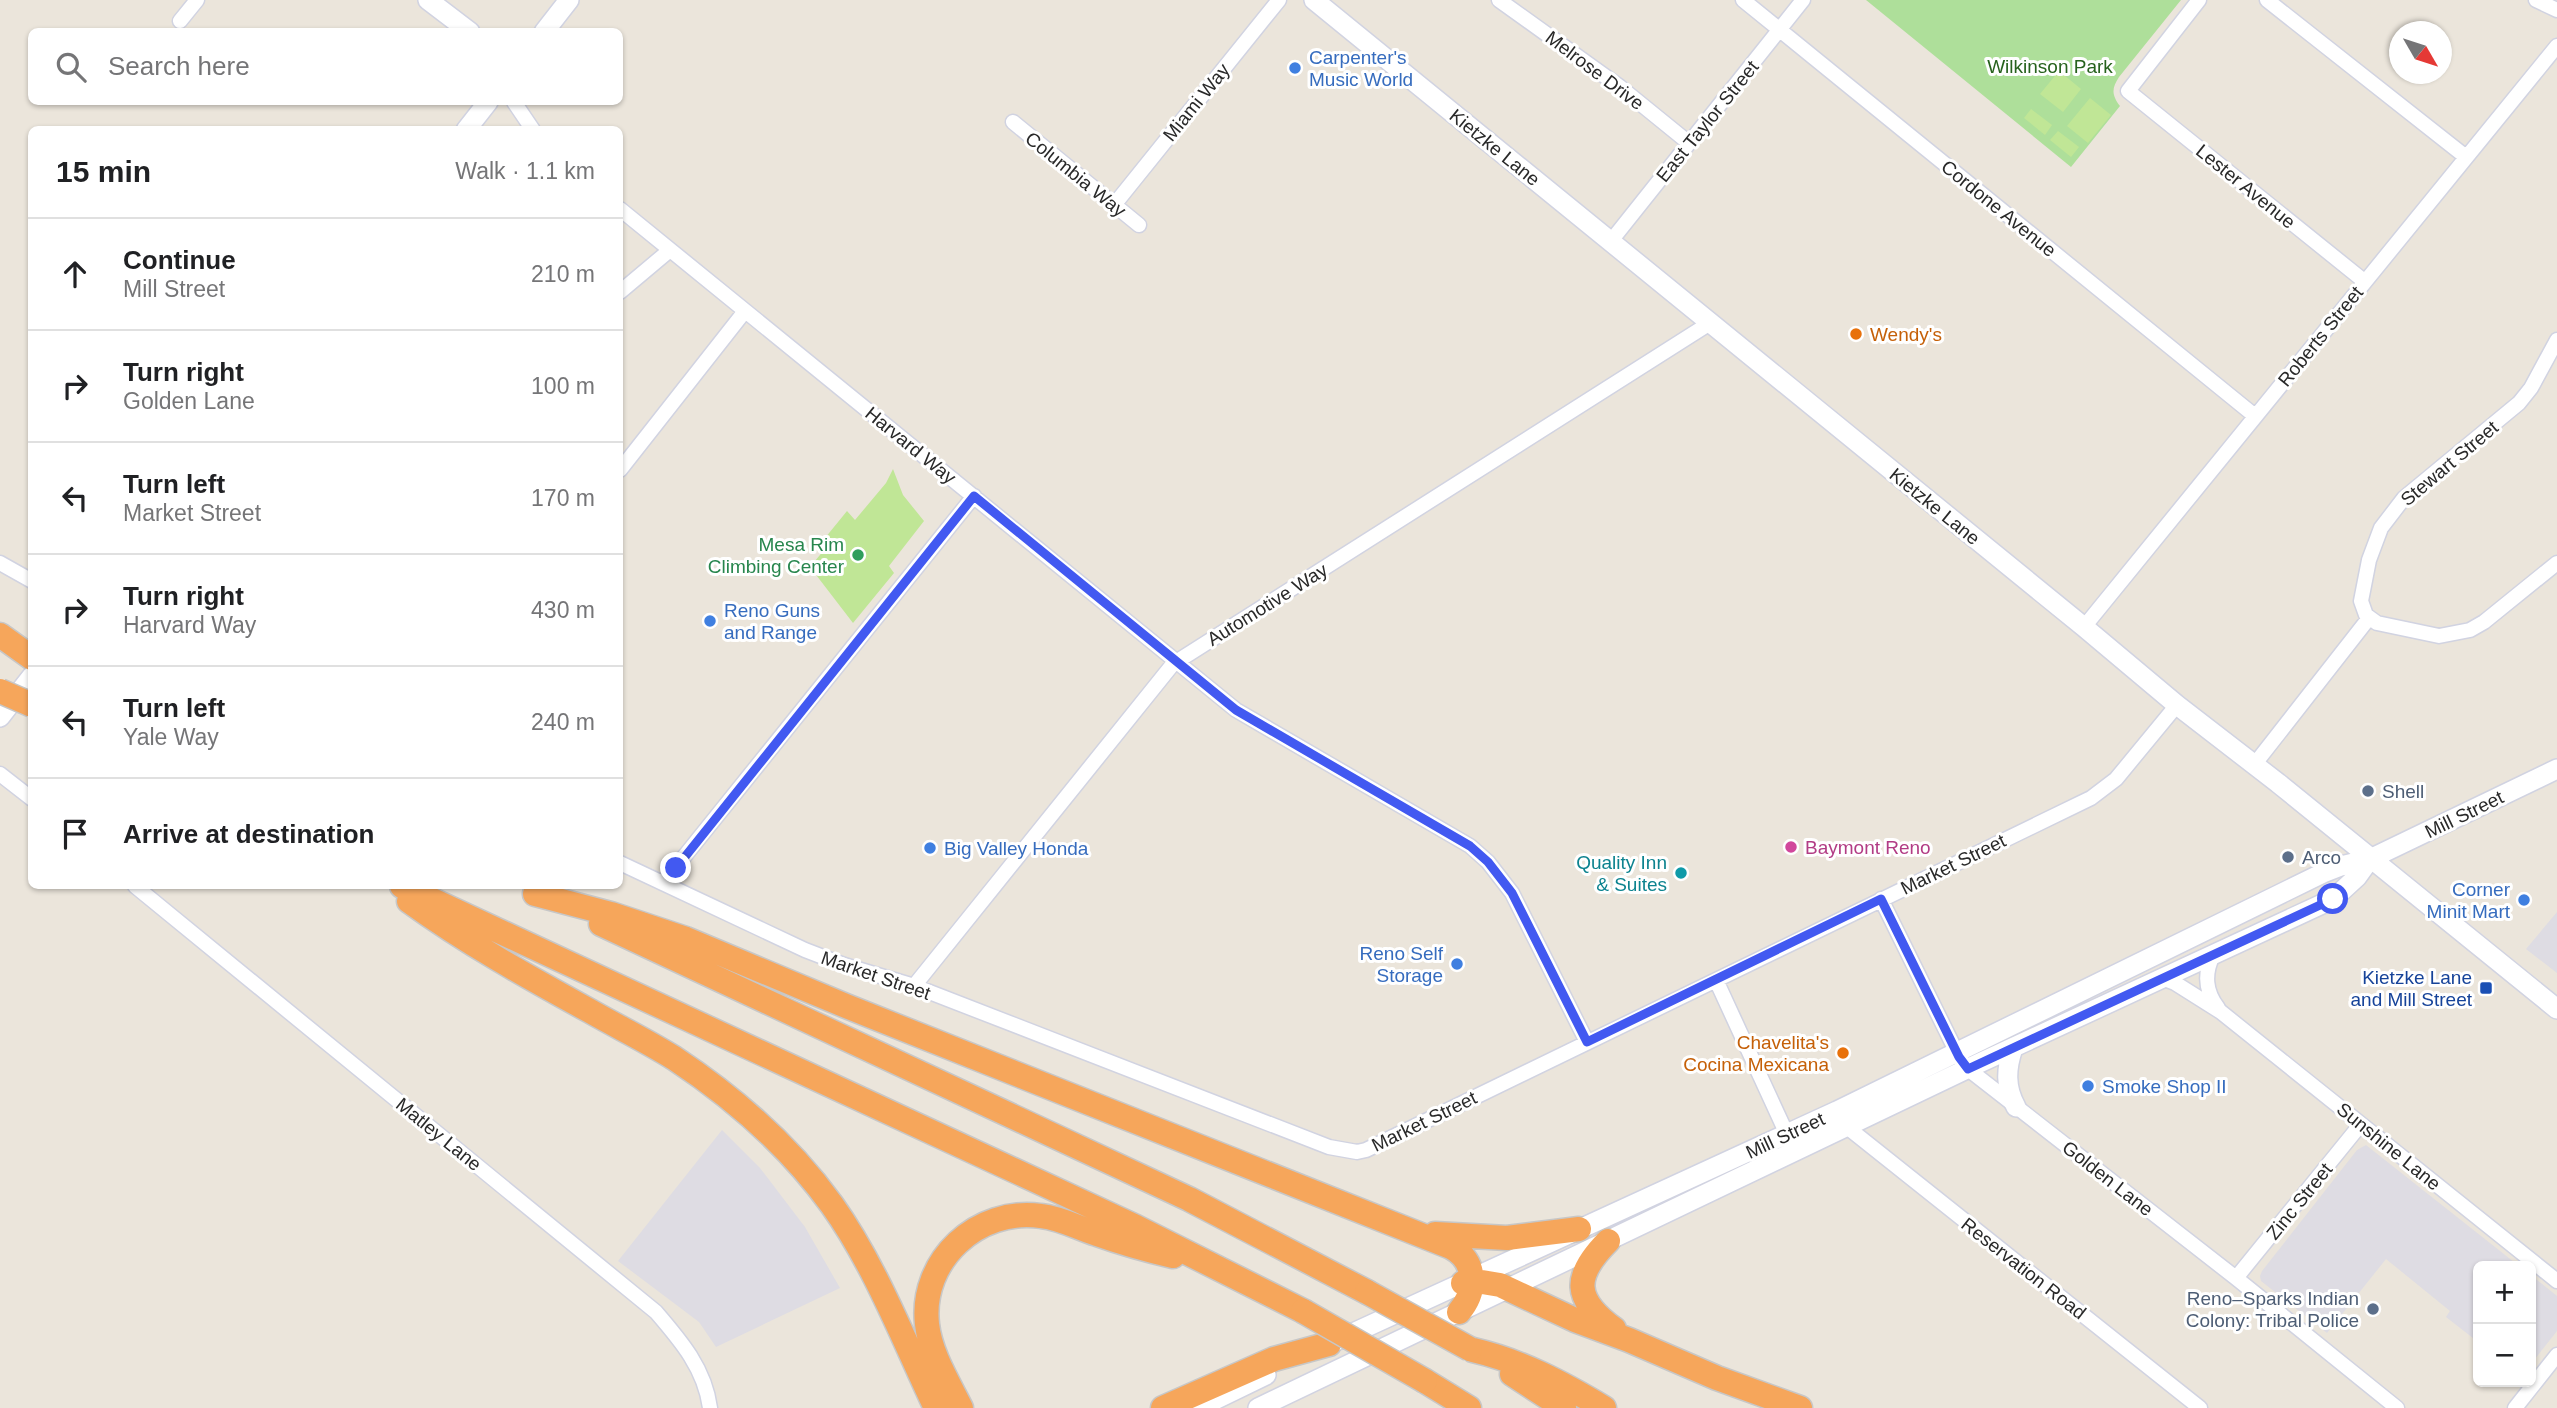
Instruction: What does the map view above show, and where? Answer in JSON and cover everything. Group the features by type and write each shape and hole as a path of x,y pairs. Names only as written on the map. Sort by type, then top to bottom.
{"highway":[{"path":"0,635 28,656"},
{"path":"0,645 28,657"},
{"path":"0,691 28,705"},
{"path":"0,708 28,707"},
{"path":"394,889 484,952 670,1056 722,1093 769,1135 817,1187 846,1227 866,1262 936,1408"},
{"path":"408,889 1111,1215 1244,1280 1303,1311 1469,1408"},
{"path":"527,890 686,939 846,1006 1455,1250 1467,1262 1469,1282 1469,1298 1459,1312"},
{"path":"527,890 1189,1199 1367,1292 1471,1350 1564,1408"},
{"path":"961,1408 934,1351 927,1324 928,1297 936,1272 948,1252 964,1236 1000,1218 1026,1214 1054,1218 1119,1242 1203,1265 1244,1280"},
{"path":"1386,1223 1427,1233 1483,1238 1530,1237 1579,1229"},
{"path":"1608,1241 1585,1268 1582,1289 1587,1303 1595,1313 1629,1340"},
{"path":"1469,1282 1491,1283 1508,1288 1564,1316 1629,1340 1717,1378 1800,1408"},
{"path":"1163,1408 1253,1367 1292,1353 1329,1344"},
{"path":"1471,1350 1501,1357 1532,1369 1604,1408"},
{"path":"934,1351 974,1408"}],"main road":[{"path":"428,0 465,28"},
{"path":"547,28 569,0"},
{"name":"Kietzke Lane","path":"1314,0 2177,705 2557,1009"},
{"path":"469,126 486,105"},
{"path":"0,717 28,681"},
{"name":"Mill Street","path":"1198,1408 1329,1344 1469,1282 1579,1229 1791,1143 1847,1126 1963,1061 2323,873 2370,859 2557,769"},
{"name":"Mill Street","path":"1258,1408 1608,1241 1791,1143 1963,1061 2013,1048 2333,899 2357,877 2370,859"},
{"path":"2013,1048 2007,1075 2009,1092 2016,1107"}],"street":[{"path":"180,21 197,0"},
{"name":"Miami Way","path":"1114,205 1279,0"},
{"name":"Melrose Drive","path":"1499,0 1620,87 1689,143"},
{"name":"Cordone Avenue","path":"1743,0 2255,416"},
{"name":"East Taylor Street","path":"1611,241 1803,0"},
{"name":"Lester Avenue","path":"2199,0 2127,91 2364,281"},
{"path":"2267,0 2466,157"},
{"path":"2536,0 2557,10"},
{"name":"Roberts Street","path":"2084,627 2557,46"},
{"path":"516,105 530,126"},
{"name":"Columbia Way","path":"1013,122 1139,225"},
{"name":"Harvard Way","path":"623,211 1236,710 1470,846 1488,862 1512,893 1587,1042"},
{"path":"623,289 670,250"},
{"path":"623,466 745,311"},
{"name":"Automotive Way","path":"915,986 1176,662 1710,323"},
{"name":"Stewart Street","path":"2369,618 2361,601 2369,560 2381,528 2391,512 2404,498 2519,403 2531,388 2557,340"},
{"path":"663,883 974,496"},
{"path":"0,563 28,580"},
{"path":"2254,765 2369,618 2377,623 2439,636 2470,629 2484,622 2557,563"},
{"name":"Market Street","path":"623,864 805,950 844,965 915,986 1342,1151 1366,1150 2101,791 2116,779 2177,705"},
{"path":"0,774 28,796"},
{"name":"Matley Lane","path":"139,889 656,1312 684,1343 695,1361 704,1382 710,1408"},
{"name":"Golden Lane","path":"1881,899 1963,1061 2016,1107 2236,1278 2397,1408"},
{"name":"Sunshine Lane","path":"2213,955 2207,970 2207,982 2211,999 2221,1012"},
{"name":"Sunshine Lane","path":"2162,978 2175,983 2221,1012 2557,1281"},
{"path":"1716,980 1791,1143"},
{"name":"Zinc Street","path":"2236,1278 2361,1124"},
{"name":"Reservation Road","path":"1847,1126 2200,1408"},
{"path":"2515,1408 2557,1355"}],"shaded area":[{"path":"2557,912 2557,973 2526,949"},
{"path":"722,1130 760,1168 805,1227 840,1288 716,1347 699,1322 618,1261"},
{"path":"2366,1145 2513,1261 2473,1261 2473,1338 2446,1317 2450,1311 2386,1259 2327,1333 2261,1281 2262,1271 2357,1150"},
{"path":"2536,1279 2557,1296 2557,1331 2536,1358"}],"green space":[{"name":"Wilkinson Park","path":"1866,0 2181,0 2119,77 2113,91 2120,106 2071,167"},
{"path":"2059,71 2081,89 2063,112 2040,94"},
{"path":"2090,98 2111,115 2088,143 2067,126"},
{"path":"2031,109 2052,125 2045,135 2024,118"},
{"path":"2058,131 2079,147 2071,157 2050,140"},
{"name":"Mesa Rim Climbing Center","path":"893,469 903,495 924,521 889,566 894,573 853,623 810,567 829,544 825,538 847,511 855,520 886,483"}],"place":[{"name":"Carpenter's Music World","path":"1295,68"},
{"name":"Wendy's","path":"1856,334"},
{"name":"Mesa Rim Climbing Center","path":"858,555"},
{"name":"Reno Guns and Range","path":"710,621"},
{"name":"Shell","path":"2368,791"},
{"name":"Baymont Reno","path":"1791,847"},
{"name":"Big Valley Honda","path":"930,848"},
{"name":"Arco","path":"2288,857"},
{"name":"Quality Inn & Suites","path":"1681,873"},
{"name":"Corner Minit Mart","path":"2524,900"},
{"name":"Reno Self Storage","path":"1457,964"},
{"name":"Kietzke Lane and Mill Street","path":"2486,988"},
{"name":"Chavelita's Cocina Mexicana","path":"1843,1053"},
{"name":"Smoke Shop II","path":"2088,1086"},
{"name":"Reno–Sparks Indian Colony: Tribal Police","path":"2373,1309"}],"route":[{"path":"676,868 974,496 1236,710 1470,846 1488,862 1512,893 1587,1042 1881,899 1959,1057 1968,1069 2333,899"}]}
